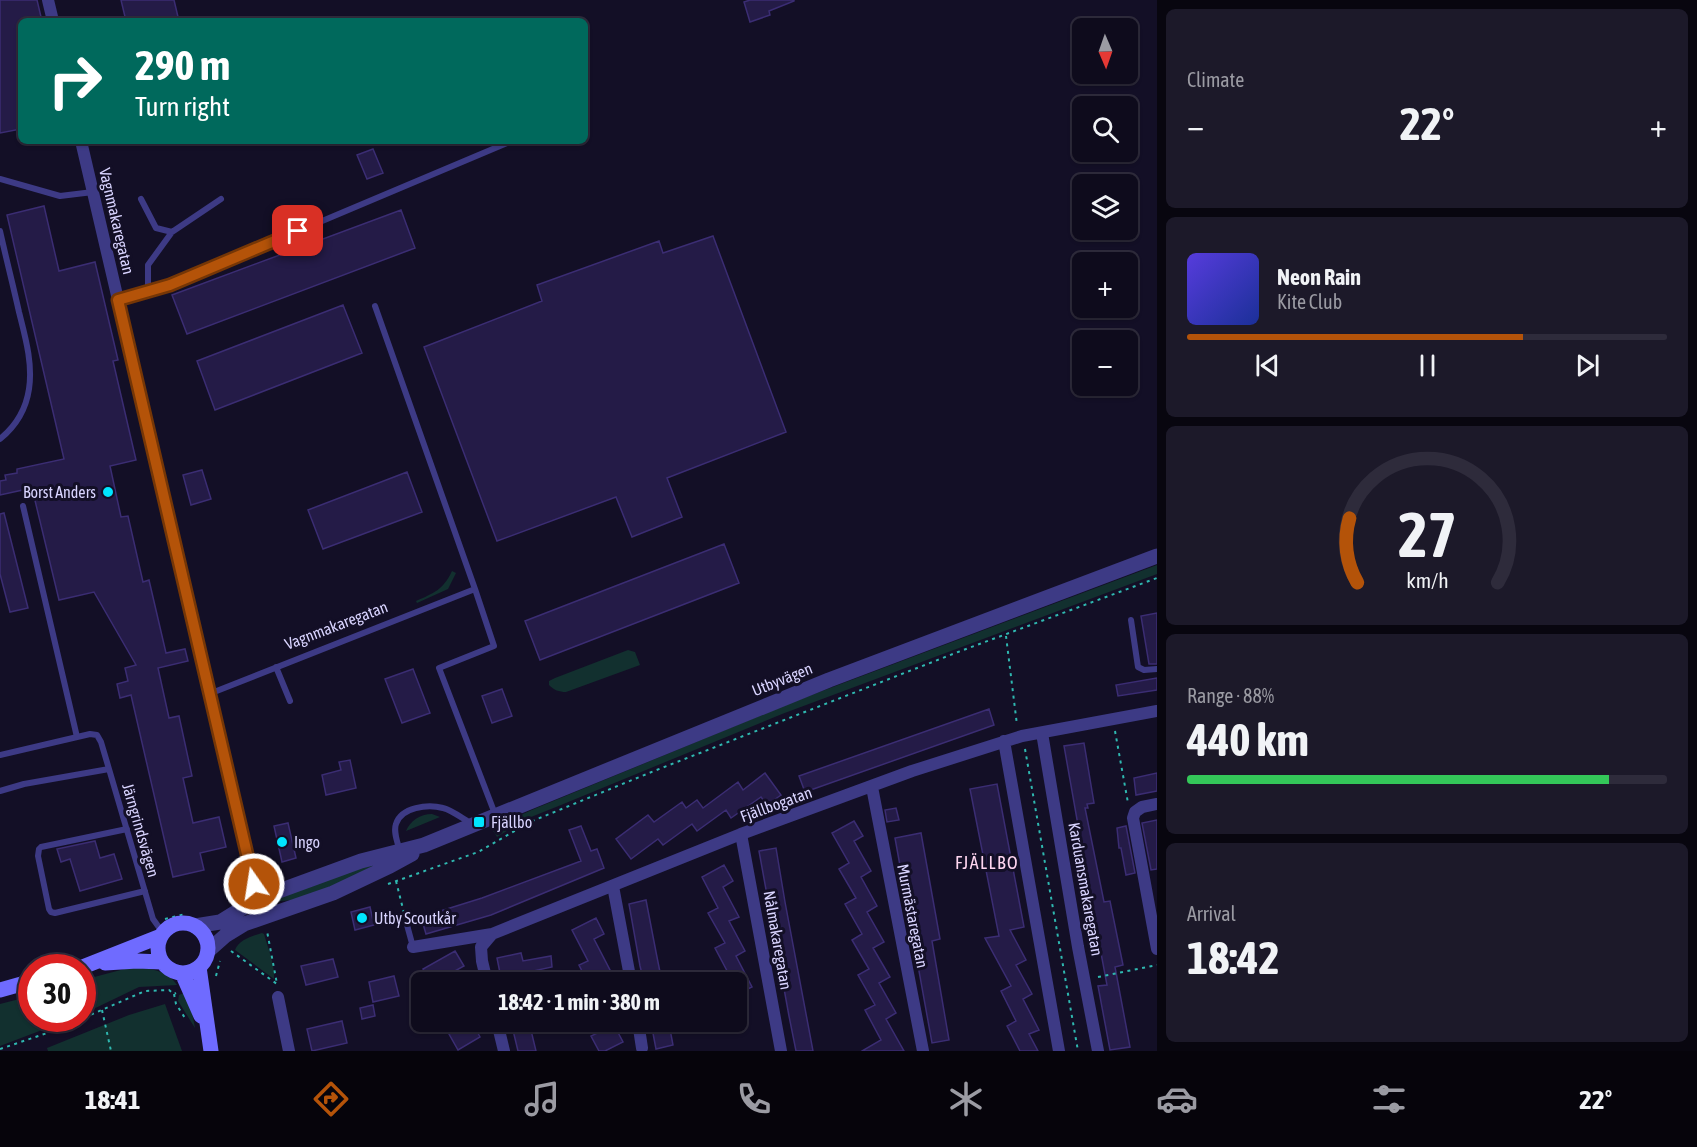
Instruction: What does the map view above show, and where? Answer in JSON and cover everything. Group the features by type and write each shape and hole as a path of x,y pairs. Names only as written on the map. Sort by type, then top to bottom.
{"main road":[{"name":"Utbyvägen","path":"96,961 162,935 175,924 185,923 195,926"},
{"path":"195,926 205,937 208,951"},
{"path":"162,935 158,943 162,962"},
{"name":"Utbyvägen","path":"199,967 208,951"},
{"name":"Utbyvägen","path":"96,965 137,961 162,962 173,971 182,973"},
{"path":"182,973 191,972 199,967"},
{"path":"199,967 195,986 210,1051"},
{"path":"182,973 195,986"},
{"path":"0,990 18,985"}],"street":[{"path":"48,0 52,18"},
{"name":"Vagnmakaregatan","path":"82,144 264,922"},
{"name":"Utbyvägen","path":"208,951 226,935 244,924 264,922 333,892 402,855 472,824 829,680 1157,556"},
{"name":"Fjällbogatan","path":"413,946 492,934 741,834 912,771 1004,741 1157,711"},
{"name":"Karduansmakaregatan","path":"1042,733 1098,1051"},
{"path":"1004,741 1059,1051"},
{"name":"Murmästaregatan","path":"872,787 922,1051"},
{"path":"1157,804 1142,807 1135,812 1133,818 1157,949"},
{"name":"Nålmakaregatan","path":"741,834 782,1051"},
{"name":"Utbyvägen","path":"195,926 220,922 257,899 361,861 402,855"},
{"path":"613,886 628,972"},
{"path":"485,972 481,947 492,934"},
{"path":"278,997 290,1051"},
{"path":"499,1032 504,1051"},
{"path":"640,1032 642,1048"}],"lane":[{"path":"118,300 170,285 505,144"},
{"path":"0,179 60,196 93,192"},
{"path":"141,199 156,228 172,232"},
{"path":"148,291 148,265 172,232 221,199"},
{"path":"0,231 25,339 30,371 25,405 18,420 0,439"},
{"path":"375,306 494,646 439,668 496,815"},
{"path":"23,506 77,737"},
{"name":"Vagnmakaregatan","path":"209,694 475,589"},
{"path":"1131,620 1138,667 1144,670 1157,669"},
{"path":"276,667 290,701"},
{"path":"0,755 90,734 97,735 101,742 109,769"},
{"name":"Järngrindsvägen","path":"0,791 24,784 109,769 153,919 162,935"},
{"path":"402,855 395,833 395,824 399,818 414,808 444,808 472,824"},
{"path":"127,829 39,849 38,856 49,909 55,914 145,891"},
{"path":"407,925 413,946"}],"path":[{"path":"385,885 478,852 530,822 654,771 958,652 1157,578"},
{"path":"1005,635 1020,737 1078,1051"},
{"path":"1113,720 1129,806 1135,812"},
{"path":"229,949 278,984 264,922"},
{"path":"0,1049 57,1030 145,991 169,990 174,994 214,980 224,954"},
{"path":"1085,980 1157,965"},
{"path":"102,1010 111,1051"}],"green space":[{"path":"1157,565 1157,574 782,714 531,817 517,825 512,821 534,809 793,702"},
{"path":"452,571 456,573 448,589 417,603 416,601 441,587"},
{"path":"628,650 635,652 640,665 566,692 561,692 549,685 549,681 555,678"},
{"path":"432,814 440,817 406,831 416,819"},
{"path":"508,823 510,829 497,837 492,829"},
{"path":"384,860 345,881 302,898 288,901 274,901 273,899"},
{"path":"262,933 271,956 274,979 235,950 243,941"},
{"path":"132,967 163,973 177,985 139,987 96,1008 96,977"},
{"path":"184,993 192,1012 195,1028 178,1001 179,995"},
{"path":"18,999 18,1032 37,1032 0,1046 0,1004"},
{"path":"165,1004 182,1051 48,1051 47,1048 87,1032 96,1032 96,1028"}],"building":[{"path":"0,0 37,0 41,18 18,18 18,130 0,133"},
{"path":"121,0 174,0 178,18 125,18"},
{"path":"750,0 794,1 769,11 770,15 750,22 744,2"},
{"path":"373,149 383,173 367,179 357,155"},
{"path":"44,206 59,271 95,262 118,360 113,361 136,460 110,466 121,517 128,516 143,582 149,580 166,653 185,649 188,661 158,668 169,718 179,716 192,776 183,778 193,823 219,817 226,847 200,853 204,870 173,877 131,695 120,698 117,684 128,681 125,668 136,665 94,592 59,600 32,488 0,495 0,481 6,480 5,475 17,473 17,469 64,459 7,215"},
{"path":"401,210 415,248 187,334 172,295"},
{"path":"713,236 786,432 667,478 682,517 632,537 616,497 497,541 424,347 542,301 537,285 659,241 663,253"},
{"path":"343,305 362,353 215,410 197,361"},
{"path":"202,470 211,499 191,505 183,475"},
{"path":"407,472 422,512 323,549 308,510"},
{"path":"4,513 28,608 10,612 0,574 0,514"},
{"path":"724,544 739,583 540,660 525,621"},
{"path":"1157,613 1157,664 1149,664 1141,616"},
{"path":"413,669 430,713 402,723 385,679"},
{"path":"1157,678 1157,690 1118,696 1116,685"},
{"path":"502,689 512,716 492,723 482,696"},
{"path":"989,709 994,725 805,792 799,776"},
{"path":"1084,743 1094,803 1087,804 1088,808 1085,808 1104,902 1110,901 1123,965 1115,967 1130,1047 1110,1050 1098,986 1107,985 1089,889 1082,890 1070,827 1078,825 1064,746"},
{"path":"350,760 356,788 326,795 322,775 341,770 339,762"},
{"path":"765,773 781,795 767,805 761,797 731,818 726,810 697,831 692,824 663,845 658,839 631,859 616,839 648,815 654,822 682,802 686,808 697,800 703,808 738,782 743,790"},
{"path":"1157,773 1157,791 1136,795 1134,778"},
{"path":"997,784 1024,927 1010,930 1026,960 1016,965 1032,994 1023,999 1039,1030 1029,1034 1038,1051 1020,1051 1007,1026 1016,1021 1001,991 1011,986 985,938 999,936 970,789"},
{"path":"896,808 899,820 887,822 885,810"},
{"path":"1157,820 1157,869 1151,870 1142,823"},
{"path":"854,821 863,836 854,841 871,871 861,877 877,906 867,912 884,942 873,948 890,977 879,983 896,1013 886,1019 904,1051 862,1051 881,1040 865,1010 875,1005 858,975 869,969 852,940 862,934 845,904 856,898 839,869 849,863 832,833"},
{"path":"288,823 296,858 282,862 274,826"},
{"path":"581,826 591,851 597,849 604,868 491,915 426,934 421,917 482,898 581,861 569,830"},
{"path":"1126,826 1135,873 1126,875 1117,828"},
{"path":"921,833 940,939 932,941 949,1040 932,1043 895,838"},
{"path":"95,841 100,858 114,854 122,879 80,891 70,859 61,862 57,849"},
{"path":"776,848 813,1051 796,1051 789,1016 759,851"},
{"path":"724,865 733,881 723,887 739,917 729,921 745,951 736,956 744,972 728,972 715,948 725,943 708,913 718,908 702,877"},
{"path":"646,900 660,972 642,972 629,904"},
{"name":"Utby Scoutkår","path":"370,907 374,925 355,930 351,912"},
{"path":"596,918 604,934 594,939 610,970 582,972 579,965 588,961 572,930"},
{"path":"455,951 464,966 453,972 425,972 423,969"},
{"path":"521,953 523,961 551,956 552,967 529,972 500,972 497,958"},
{"path":"333,959 338,977 306,985 301,966"},
{"path":"394,976 399,996 373,1002 369,982"},
{"path":"747,977 752,987 747,990"},
{"path":"373,1005 375,1016 362,1019 360,1008"},
{"path":"342,1021 347,1043 312,1051 307,1029"},
{"path":"477,1032 480,1037 458,1050 449,1034"},
{"path":"513,1032 531,1032 536,1051 518,1051"},
{"path":"599,1032 618,1032 623,1042 605,1051 599,1051 591,1036"},
{"path":"653,1032 671,1032 673,1045 656,1049"}],"place":[{"name":"Borst Anders","path":"108,492"},
{"name":"Fjällbo","path":"479,822"},
{"name":"Ingo","path":"282,842"},
{"name":"Utby Scoutkår","path":"362,918"}],"district":[{"name":"FJÄLLBO","path":"987,862"}],"route":[{"path":"254,884 118,300 170,285 298,231"}]}
